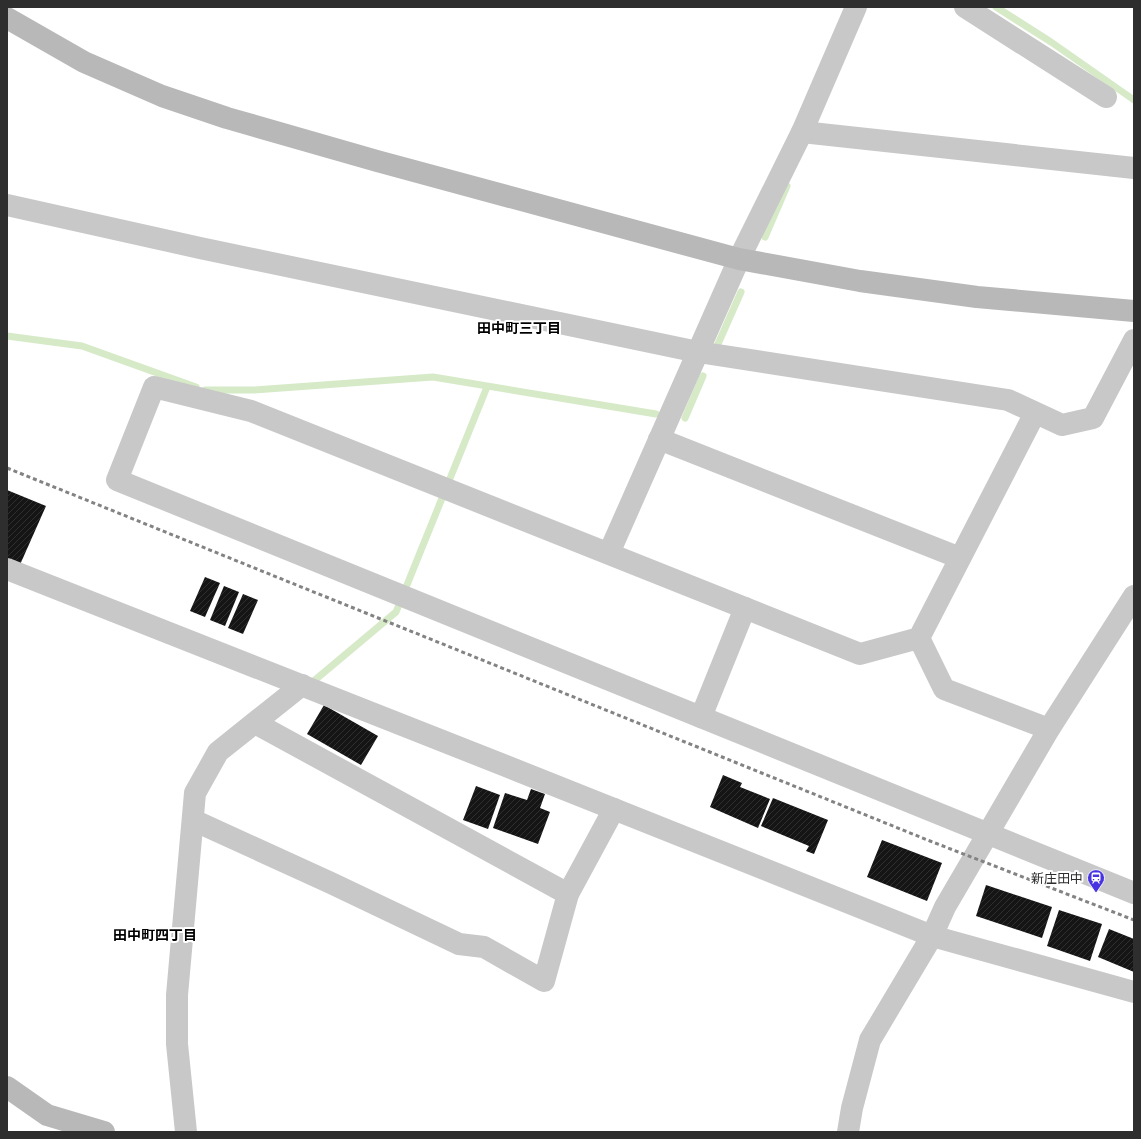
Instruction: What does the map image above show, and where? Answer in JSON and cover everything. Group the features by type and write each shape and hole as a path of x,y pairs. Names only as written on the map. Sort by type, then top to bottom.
{"street":[{"path":"608,553 739,259 802,132 856,7"},
{"path":"965,7 1106,97"},
{"path":"7,18 84,62 162,96 227,118 377,161 739,259 860,280 977,297 1134,312"},
{"path":"802,132 1134,168"},
{"path":"7,205 208,250 698,352 1008,400 1062,425 1093,418 1134,340"},
{"path":"1035,412 919,638 860,654 251,411 154,387 117,480 1134,893"},
{"path":"659,439 960,558"},
{"path":"7,569 932,936 1134,992"},
{"path":"848,1132 852,1108 870,1040 932,936 946,907 1049,729 1134,596"},
{"path":"702,717 745,608"},
{"path":"919,638 944,689 1049,729"},
{"path":"186,1132 177,1044 177,995 195,793 218,752 302,685"},
{"path":"255,724 568,894"},
{"path":"193,820 331,883 459,944 484,947 544,980 568,894 614,809"},
{"path":"7,1087 47,1115 104,1132"}],"building":[{"path":"7,490 46,506 19,567 7,563"},
{"path":"205,577 220,583 205,617 190,611"},
{"path":"224,586 239,592 225,626 210,620"},
{"path":"243,594 258,600 243,634 228,628"},
{"path":"324,705 378,736 361,765 307,734"},
{"path":"723,775 742,783 740,787 770,799 758,828 710,807"},
{"path":"476,786 500,795 488,829 463,820"},
{"path":"531,789 545,794 540,808 550,812 538,844 493,828 505,793 527,800"},
{"path":"773,798 828,820 814,854 806,851 809,846 761,826"},
{"path":"882,840 942,863 927,901 867,877"},
{"path":"986,885 1052,907 1042,938 976,916"},
{"path":"1059,910 1102,924 1090,961 1047,946"},
{"path":"1109,929 1134,939 1134,972 1098,957"}],"waterway":[{"path":"996,7 1051,42 1134,100"},
{"path":"765,237 787,186"},
{"path":"718,344 741,292"},
{"path":"7,336 82,346 196,387"},
{"path":"685,418 703,376"},
{"path":"205,390 254,390 433,377 656,414"},
{"path":"309,685 396,612 487,387"}],"railway":[{"path":"7,468 930,841 1134,920"}],"place":[{"name":"新庄田中","path":"1096,893"}],"district":[{"name":"田中町三丁目","path":"519,328"},
{"name":"田中町四丁目","path":"155,935"}]}
